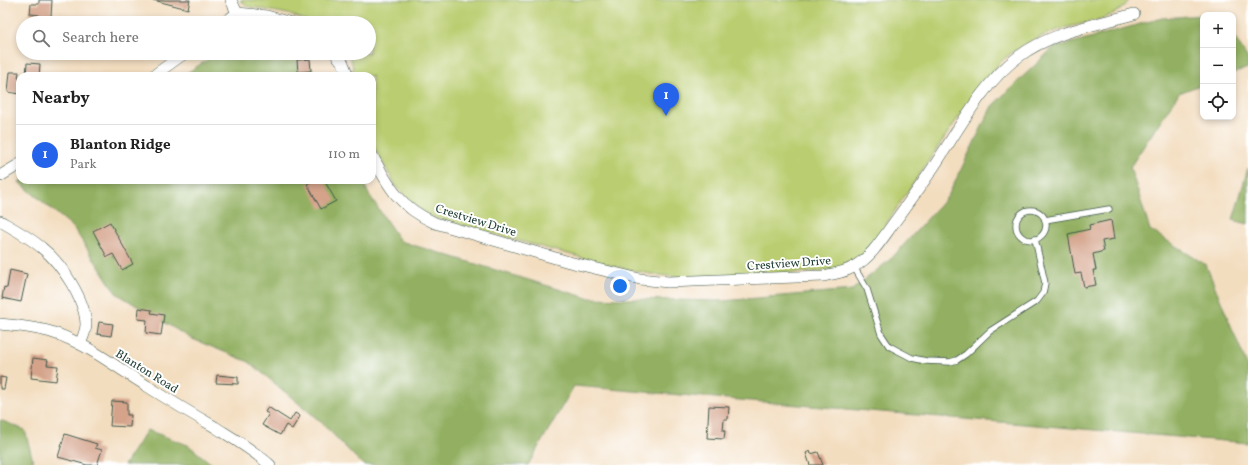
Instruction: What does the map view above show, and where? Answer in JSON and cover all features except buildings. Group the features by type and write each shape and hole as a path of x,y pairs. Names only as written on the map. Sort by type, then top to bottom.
{"street":[{"path":"231,0 237,13"},
{"path":"233,16 237,13 267,16"},
{"name":"Crestview Drive","path":"376,163 397,197 408,208 421,216 443,225 640,279 668,282 698,282 823,276 841,273 854,267 868,257 900,214 986,89 1017,58 1029,49 1055,36 1134,14"},
{"path":"159,72 175,60"},
{"path":"340,60 346,72"},
{"path":"0,176 16,166"},
{"path":"0,221 24,235 43,249 60,267 71,282 85,314 85,332 80,344"},
{"name":"Blanton Road","path":"0,324 53,332 80,344 227,435 261,457 270,465"}],"lane":[{"path":"1045,220 1109,209"},
{"path":"1029,210 1038,212 1045,220 1045,230 1043,234 1035,240 1026,239 1018,233 1016,224 1017,219 1024,212 1029,210"},
{"path":"854,267 867,289 880,334 889,346 912,358 926,361 950,362 957,360 966,354 990,331 1037,301 1043,293 1045,282 1035,240"}],"green space":[{"path":"240,0 1129,0 1124,7 1116,12 1097,20 1058,30 1042,36 1026,44 1004,59 962,112 873,243 858,260 850,265 837,269 815,272 676,277 651,274 617,267 441,220 423,213 395,184 376,150 376,72 354,72 351,60 376,60 376,16 294,16 246,6"},
{"path":"1200,15 1200,85 1179,93 1130,167 1150,230 1206,265 1248,367 1248,443 574,386 528,465 363,465 321,422 249,362 190,338 116,293 73,227 21,184 365,184 368,193 400,241 588,298 722,301 852,290 892,258 948,196 992,106 1053,48 1162,18"},
{"path":"1236,40 1248,59 1248,68 1236,72"},
{"path":"207,60 303,60 316,72 188,72"},
{"path":"1248,168 1248,224 1233,220"},
{"path":"0,420 25,430 34,465 0,465"},
{"path":"147,430 188,445 213,465 124,465"}],"place":[{"name":"Blanton Ridge","path":"666,116"}]}
